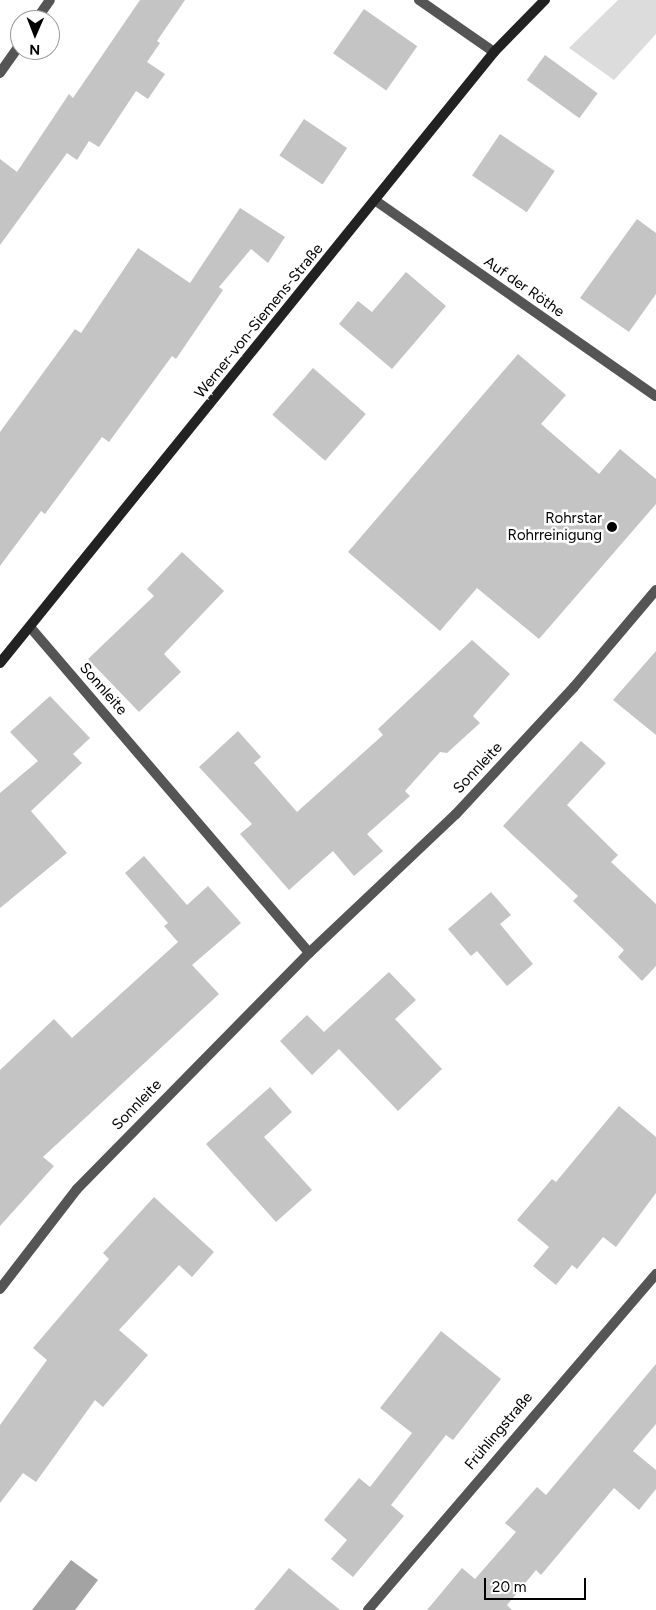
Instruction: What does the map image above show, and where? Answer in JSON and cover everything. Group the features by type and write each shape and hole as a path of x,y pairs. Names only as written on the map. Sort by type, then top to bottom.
{"street":[{"path":"419,0 494,52"},
{"name":"Werner-von-Siemens-Straße","path":"0,663 376,201 494,52 545,0"},
{"path":"0,73 10,58"},
{"name":"Auf der Röthe","path":"376,201 656,396"},
{"name":"Sonnleite","path":"0,1289 77,1189 309,952 456,814 574,687 656,590"},
{"name":"Sonnleite","path":"30,627 309,952"},
{"name":"Frühlingstraße","path":"368,1610 656,1274"}],"shaded area":[{"path":"618,0 656,0 656,34 614,80 569,48"},
{"path":"71,1560 98,1580 75,1610 32,1610"}],"building":[{"path":"140,0 185,0 157,41 160,43 147,62 165,74 148,99 136,91 99,147 89,141 77,160 67,153 0,245 0,159 17,172 69,94 73,98"},
{"path":"364,9 417,46 386,91 333,53"},
{"path":"545,55 598,93 579,118 527,80"},
{"path":"304,119 347,148 323,185 279,155"},
{"path":"500,134 555,171 527,212 472,175"},
{"path":"240,208 285,237 268,263 251,249 219,287 223,290 176,359 172,356 109,442 102,437 45,514 41,511 0,566 0,432 75,329 81,333 138,248 190,283"},
{"path":"637,219 656,233 656,294 629,332 580,298"},
{"path":"406,272 446,306 392,369 339,324 358,301 372,312"},
{"path":"518,354 566,395 541,424 599,474 620,449 656,479 656,504 539,639 477,588 440,631 348,552"},
{"path":"313,368 366,414 325,461 272,415"},
{"path":"182,552 224,591 164,654 181,672 139,712 88,659 154,596 147,589"},
{"path":"472,640 510,674 473,716 480,723 447,753 440,752 405,791 410,796 367,834 383,851 354,876 333,851 289,890 240,834 252,824 199,767 238,731 261,757 254,763 297,812 383,735 378,729"},
{"path":"656,651 656,735 613,700"},
{"path":"50,696 90,738 73,754 82,763 31,811 67,853 0,908 0,793 38,761 10,732"},
{"path":"581,741 606,763 567,805 618,855 611,862 656,904 656,966 642,981 618,957 624,950 573,901 578,896 503,826"},
{"path":"144,856 187,905 208,886 241,923 192,965 219,994 43,1157 54,1166 0,1226 0,1070 54,1019 72,1038 178,942 164,926 168,923 125,873"},
{"path":"491,892 511,915 500,924 533,964 507,986 477,951 471,956 448,929"},
{"path":"389,972 416,1000 395,1019 442,1069 398,1111 339,1049 312,1075 280,1041 307,1015 324,1032"},
{"path":"270,1087 292,1112 264,1137 312,1190 276,1222 206,1144"},
{"path":"619,1106 656,1137 656,1193 616,1247 603,1237 577,1269 572,1265 556,1285 533,1266 549,1247 517,1220 552,1179 556,1182"},
{"path":"154,1197 214,1252 192,1277 179,1265 119,1330 148,1355 103,1407 95,1400 36,1482 23,1473 0,1503 0,1425 47,1360 33,1348 109,1259 103,1253"},
{"path":"441,1331 501,1379 453,1440 446,1435 391,1505 404,1516 353,1577 331,1559 347,1540 324,1520 359,1478 370,1487 412,1433 380,1408"},
{"path":"656,1364 656,1424 633,1451 656,1470 656,1489 639,1510 614,1488 541,1575 536,1570 507,1605 512,1610 427,1610 462,1568 475,1579 516,1532 505,1523 537,1487 546,1495"},
{"path":"289,1568 340,1610 254,1610"}],"place":[{"name":"Rohrstar Rohrreinigung","path":"612,527"}]}
